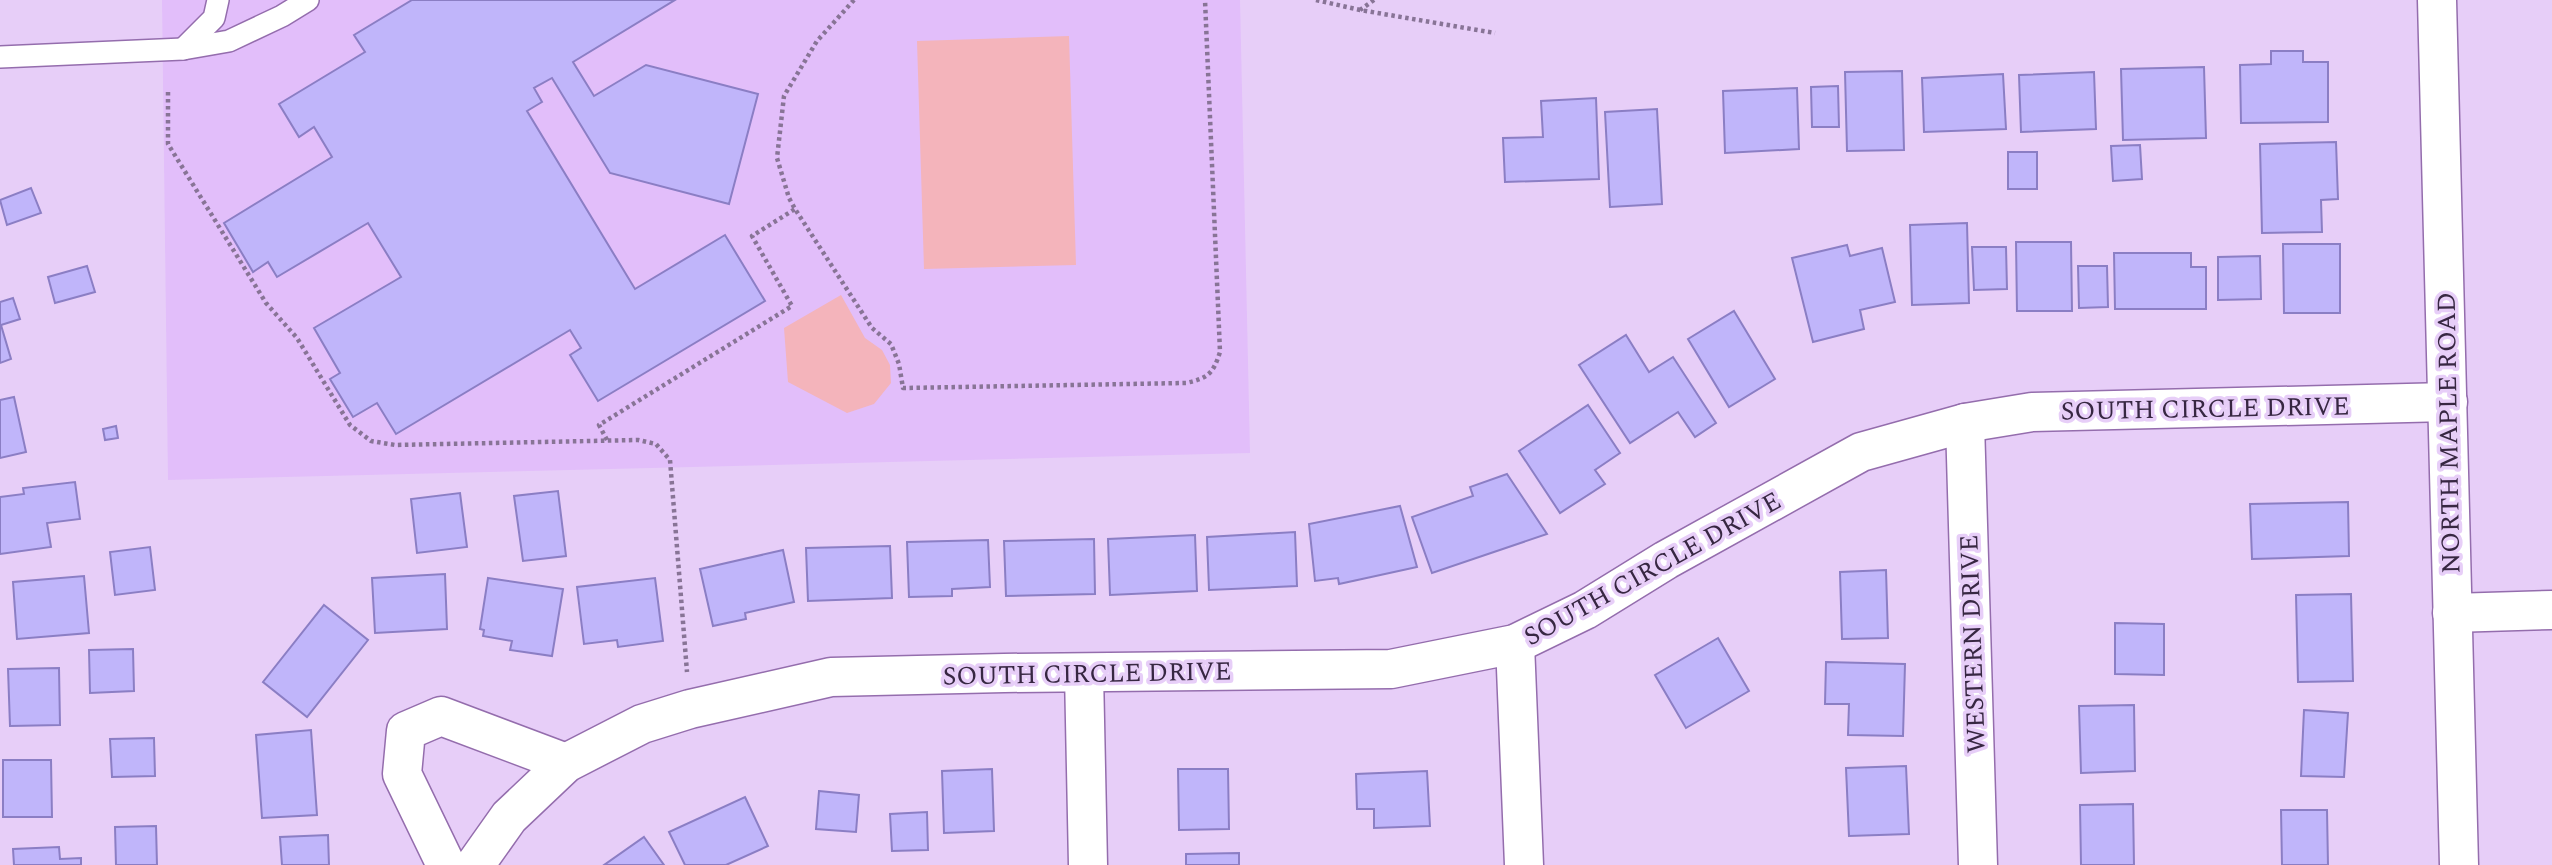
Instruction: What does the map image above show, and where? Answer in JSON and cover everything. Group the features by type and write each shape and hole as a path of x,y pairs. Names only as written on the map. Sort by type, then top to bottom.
{"street":[{"name":"NORTH MAPLE ROAD","path":"2437,0 2459,865"},
{"name":"SOUTH CIRCLE DRIVE","path":"475,865 509,817 566,763 642,724 718,701 831,677 1391,669 1516,644 1585,610 1665,560 1861,452 1965,422 2032,412 2448,402"},
{"name":"WESTERN DRIVE","path":"1965,422 1978,865"},
{"path":"2452,613 2552,610"},
{"path":"1516,644 1524,865"},
{"path":"1084,673 1087,865"},
{"path":"446,865 402,774 406,731 442,716 566,763"}],"lane":[{"path":"183,49 214,18 218,0"},
{"path":"0,57 183,49 229,41 282,16 308,0"}],"path":[{"path":"854,0 817,41 784,96 777,158 795,209 872,328 891,344 899,365 903,388 1186,383 1203,379 1215,368 1220,352 1205,0"},
{"path":"1316,0 1495,33"},
{"path":"1360,10 1374,0"},
{"path":"168,92 168,144 266,303 297,338 350,425 371,441 395,444 638,440 656,444 670,460 687,674"},
{"path":"607,440 599,425 792,306 752,236 795,209"}],"shaded area":[{"path":"162,0 1240,0 1250,453 168,480"},
{"path":"1069,36 1076,265 924,269 917,41"},
{"path":"841,295 865,338 882,350 890,365 891,383 874,404 847,413 788,382 784,328"}],"building":[{"path":"412,0 675,0 573,62 594,96 646,65 758,94 729,204 610,173 552,78 534,88 542,102 527,111 635,289 725,235 765,301 598,401 570,355 581,348 570,330 396,434 377,403 353,417 330,379 340,373 314,328 401,277 368,223 277,277 268,262 253,272 224,223 332,157 314,127 299,137 279,104 365,52 354,35"},
{"path":"2271,51 2303,51 2303,62 2328,62 2328,122 2241,123 2240,65 2271,64"},
{"path":"2204,67 2206,138 2123,140 2121,69"},
{"path":"1902,71 1904,150 1847,151 1845,72"},
{"path":"2094,72 2096,129 2021,132 2019,75"},
{"path":"2003,74 2006,129 1924,132 1922,78"},
{"path":"1838,86 1839,127 1812,127 1811,87"},
{"path":"1797,88 1799,149 1725,153 1723,91"},
{"path":"1596,98 1599,179 1505,182 1503,138 1543,137 1541,101"},
{"path":"1657,109 1662,204 1610,207 1605,112"},
{"path":"2336,142 2338,199 2321,200 2322,232 2262,233 2260,144"},
{"path":"2140,145 2142,179 2113,181 2111,146"},
{"path":"2008,152 2037,152 2037,189 2008,189"},
{"path":"31,188 41,213 7,225 0,200"},
{"path":"1967,223 1969,303 1912,305 1910,225"},
{"path":"2016,242 2071,242 2072,311 2017,311"},
{"path":"2283,244 2340,244 2340,313 2284,313"},
{"path":"1847,245 1850,256 1882,248 1895,302 1860,310 1864,329 1813,342 1792,258"},
{"path":"1972,247 2006,247 2007,289 1974,290"},
{"path":"2114,253 2191,253 2191,267 2206,267 2206,309 2115,309"},
{"path":"2260,256 2261,299 2218,300 2218,257"},
{"path":"87,266 95,292 55,303 48,277"},
{"path":"2078,266 2107,266 2108,307 2079,308"},
{"path":"13,298 20,319 1,325 11,359 0,363 0,302"},
{"path":"1734,311 1775,379 1729,407 1688,339"},
{"path":"1626,335 1649,372 1673,357 1716,423 1695,437 1678,412 1630,443 1579,365"},
{"path":"14,397 26,452 0,458 0,400"},
{"path":"1588,405 1620,453 1595,470 1605,484 1560,513 1519,451"},
{"path":"116,426 118,438 105,440 103,429"},
{"path":"1507,474 1547,534 1432,573 1412,517 1473,496 1470,487"},
{"path":"75,482 80,519 47,523 51,547 0,554 0,497 24,494 23,488"},
{"path":"558,491 566,556 523,561 514,496"},
{"path":"460,493 467,547 417,553 411,499"},
{"path":"2348,502 2349,556 2252,559 2250,504"},
{"path":"1400,506 1417,567 1339,584 1338,578 1315,581 1309,524"},
{"path":"1295,532 1297,586 1209,590 1207,537"},
{"path":"1195,535 1197,591 1110,595 1108,539"},
{"path":"1094,539 1095,594 1006,596 1004,541"},
{"path":"988,540 990,587 952,589 952,596 909,597 907,542"},
{"path":"890,546 892,598 808,601 806,548"},
{"path":"150,547 155,590 115,595 110,552"},
{"path":"783,550 794,602 745,613 746,619 713,626 700,569"},
{"path":"1886,570 1888,638 1842,639 1840,572"},
{"path":"445,574 447,629 375,633 372,578"},
{"path":"84,576 89,633 17,639 13,582"},
{"path":"488,578 563,589 552,656 510,650 512,641 483,636 484,630 480,629"},
{"path":"655,578 663,641 618,647 617,640 584,644 577,587"},
{"path":"2351,594 2353,681 2298,682 2296,595"},
{"path":"324,605 368,640 307,717 263,682"},
{"path":"2115,623 2164,624 2164,675 2115,674"},
{"path":"1718,638 1749,691 1686,728 1655,675"},
{"path":"133,649 134,691 90,693 89,650"},
{"path":"1826,662 1905,664 1903,736 1848,735 1849,704 1825,704"},
{"path":"59,668 60,725 10,726 8,669"},
{"path":"2134,705 2135,771 2081,773 2079,706"},
{"path":"2304,710 2348,713 2344,777 2301,776"},
{"path":"311,730 317,815 262,818 256,735"},
{"path":"154,738 155,776 112,777 110,739"},
{"path":"3,760 51,760 52,817 3,817"},
{"path":"1906,766 1909,834 1849,836 1846,768"},
{"path":"992,769 994,831 944,833 942,771"},
{"path":"1178,769 1228,769 1229,829 1179,830"},
{"path":"1427,771 1430,826 1374,828 1374,809 1357,809 1356,774"},
{"path":"819,791 859,795 856,832 816,829"},
{"path":"745,797 768,846 726,865 685,865 669,832"},
{"path":"2133,804 2134,865 2081,865 2080,805"},
{"path":"2281,810 2327,810 2328,865 2282,865"},
{"path":"927,812 928,850 892,851 890,814"},
{"path":"156,826 157,865 116,865 115,827"},
{"path":"328,835 329,865 282,865 280,837"},
{"path":"644,837 664,865 604,865"},
{"path":"59,847 60,859 81,858 81,865 14,865 13,849"},
{"path":"1239,853 1239,865 1186,865 1186,854"}]}
